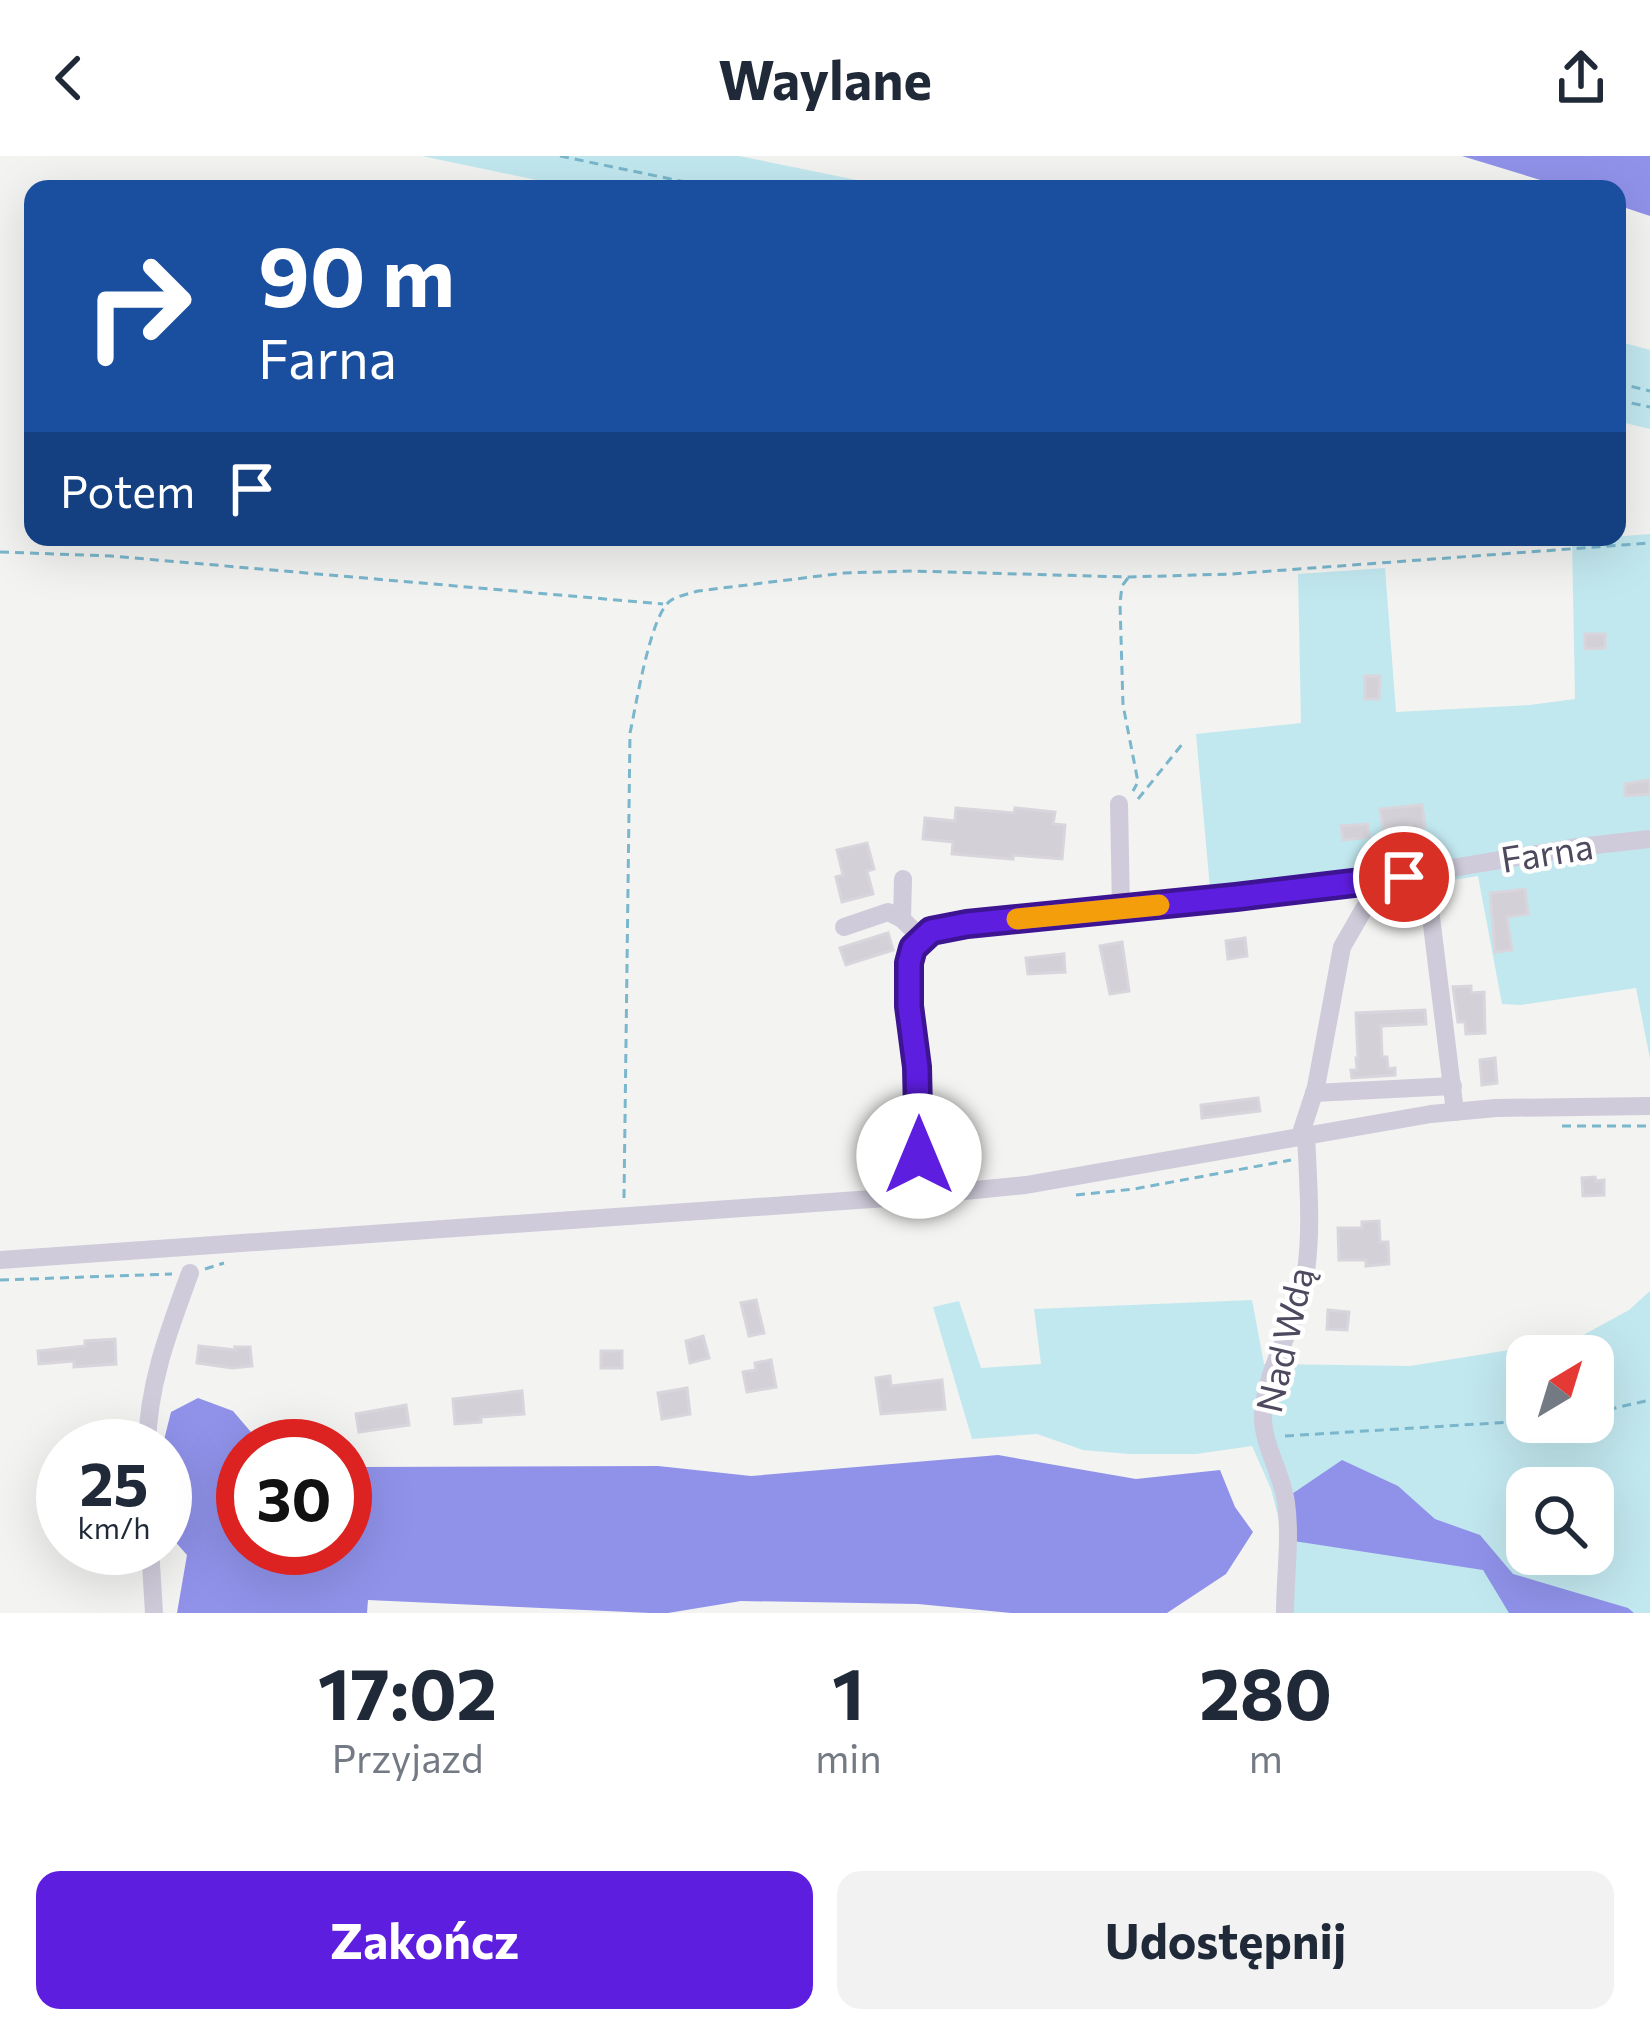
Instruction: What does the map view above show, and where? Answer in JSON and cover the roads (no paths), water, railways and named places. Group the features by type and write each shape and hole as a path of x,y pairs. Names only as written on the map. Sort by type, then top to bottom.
{"street":[{"path":"1119,804 1121,908"},
{"name":"Farna","path":"921,938 941,927 1380,880 1650,839"},
{"path":"1429,873 1456,1112"},
{"path":"902,920 904,879"},
{"name":"Nad Wdą","path":"1285,1613 1286,1498 1265,1439 1263,1418 1267,1388 1305,1279 1304,1142 1342,946 1380,880"},
{"path":"844,927 888,913 921,938 913,948 908,977 919,1102 915,1196"},
{"path":"1314,1093 1453,1086"},
{"path":"0,1260 915,1196 1026,1185 1304,1142 1456,1112 1650,1106"},
{"path":"150,1419 162,1350 190,1273"},
{"path":"152,1575 154,1613"}],"water":[{"path":"1462,156 1650,156 1650,216 1626,208 1626,180 1541,180"},
{"path":"198,1398 233,1411 240,1419 216,1419 216,1575 372,1575 372,1467 658,1466 751,1476 998,1455 1136,1479 1220,1470 1235,1507 1253,1532 1226,1574 1167,1613 1011,1613 918,1604 741,1601 650,1613 368,1600 367,1613 177,1613 184,1575 192,1575 192,1419 169,1419 171,1412"},
{"path":"1342,1460 1398,1486 1435,1519 1480,1535 1506,1566 1506,1575 1634,1613 1509,1613 1483,1570 1287,1540 1286,1498"}]}
